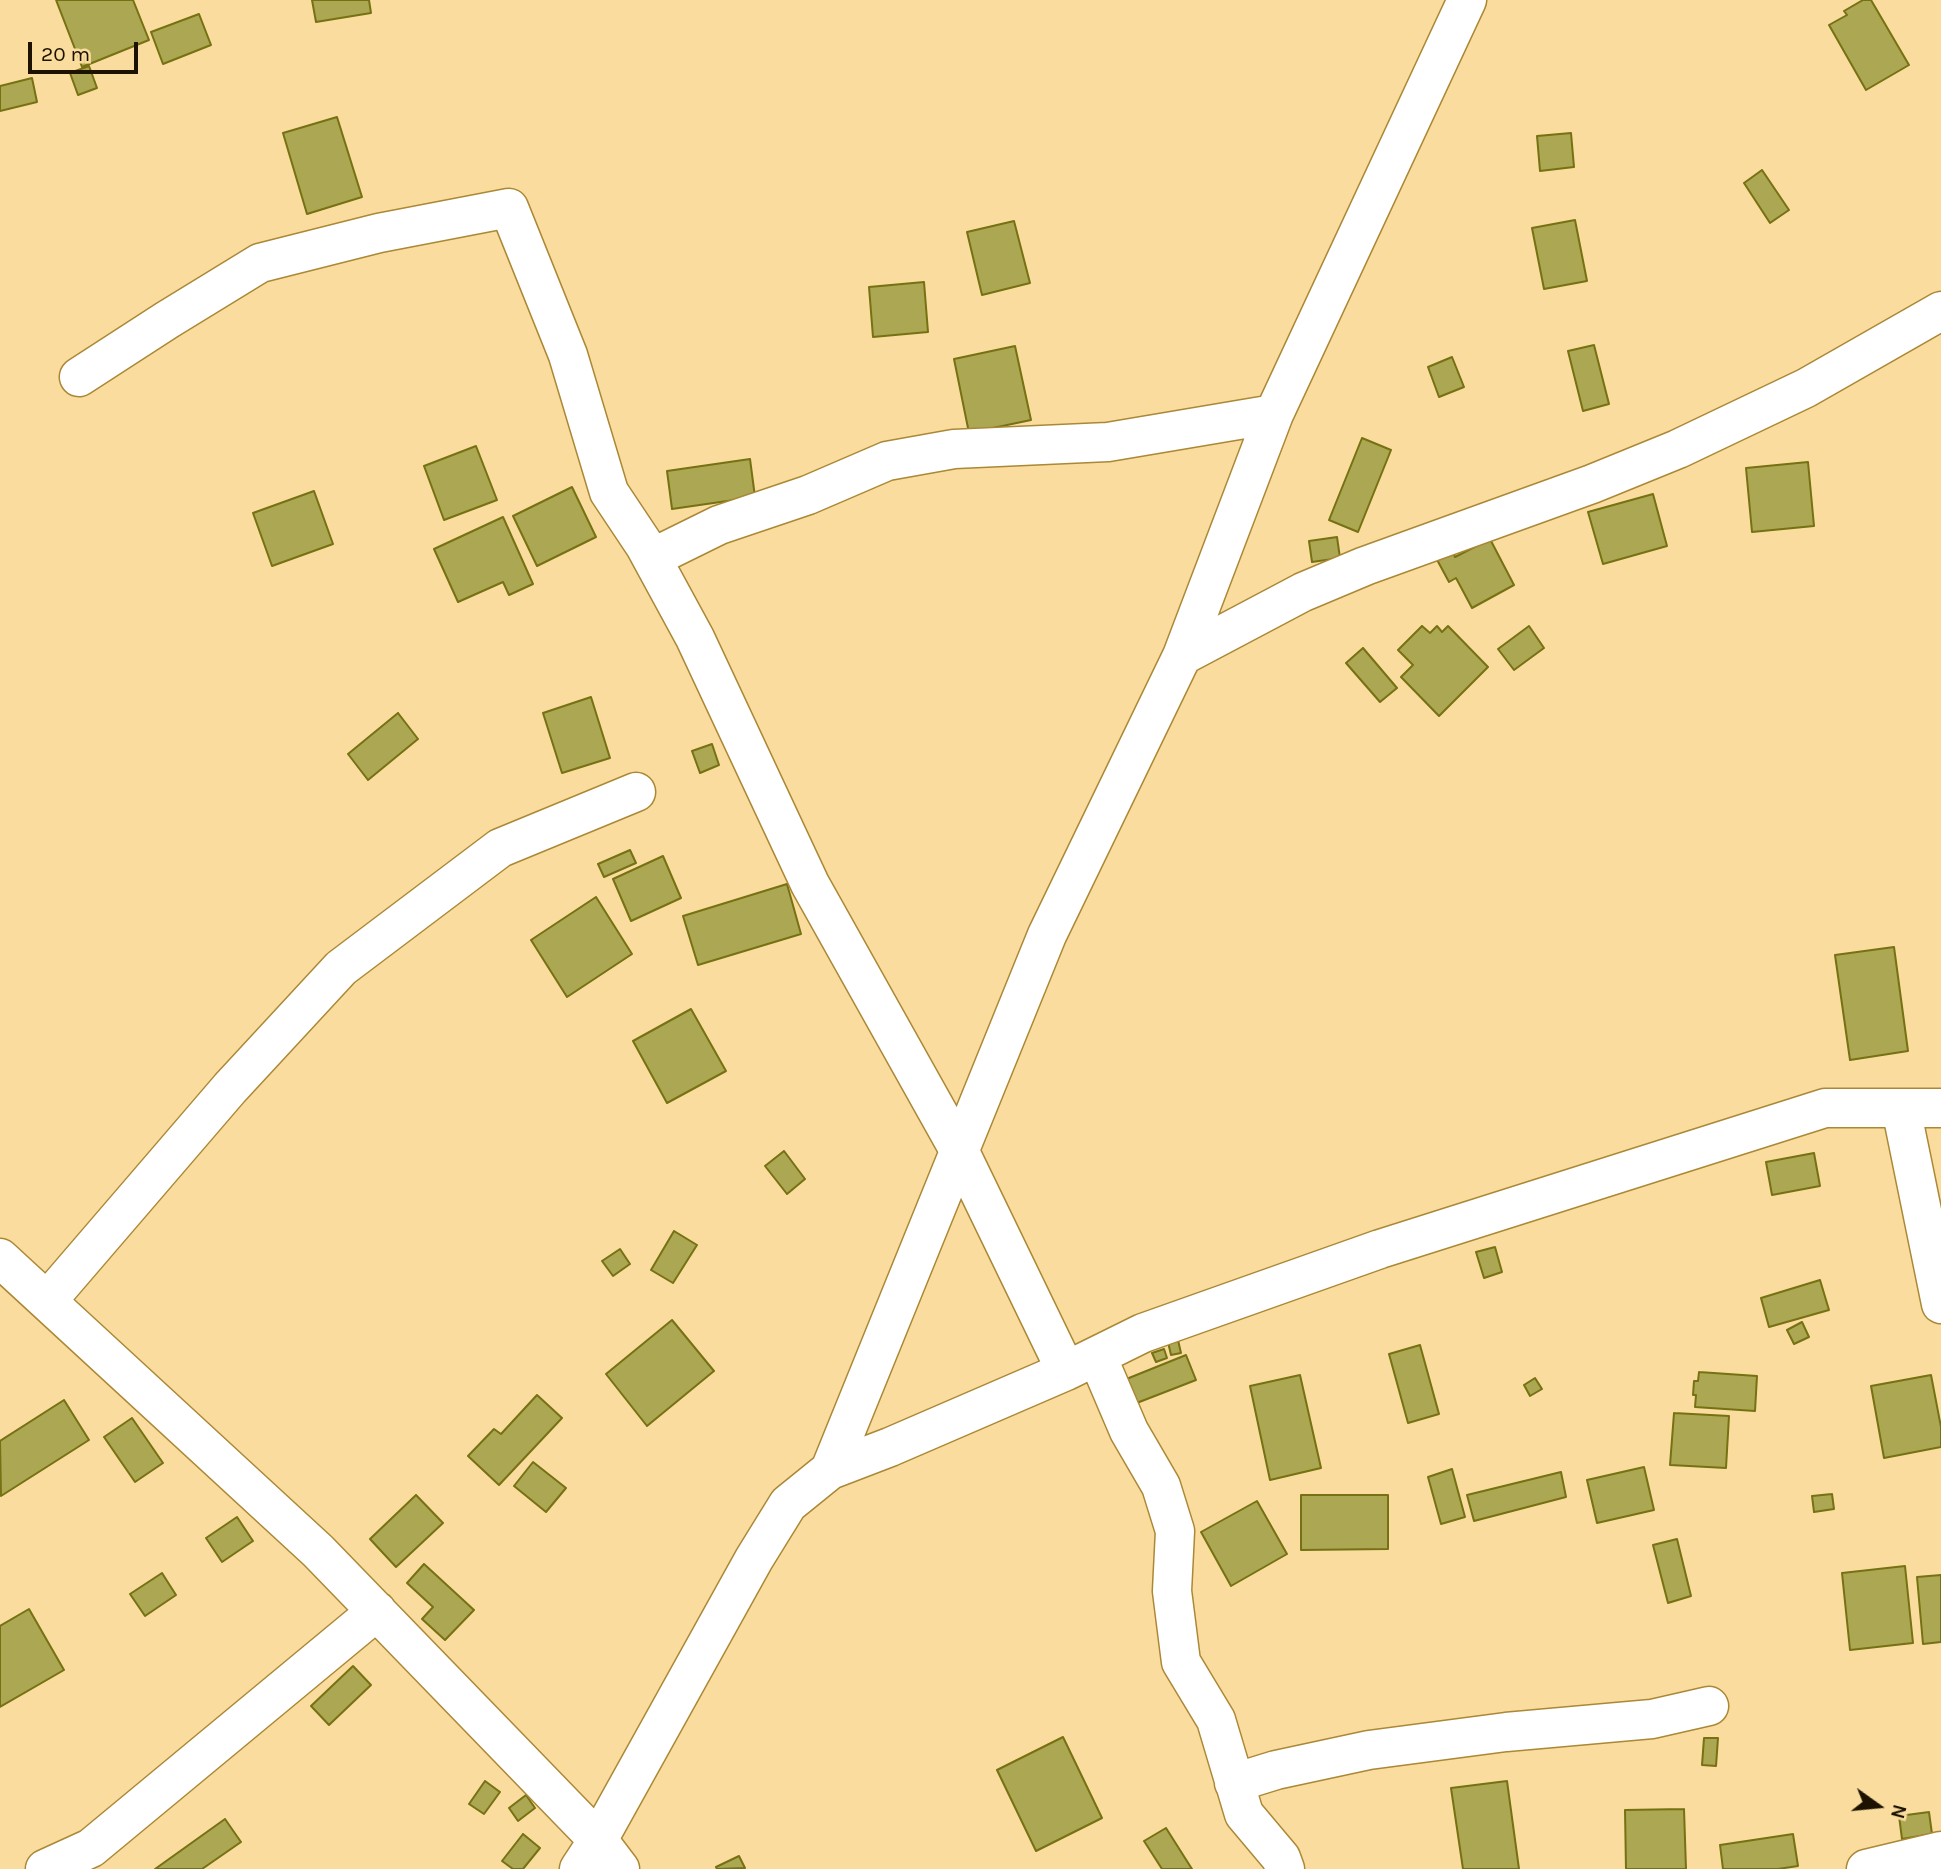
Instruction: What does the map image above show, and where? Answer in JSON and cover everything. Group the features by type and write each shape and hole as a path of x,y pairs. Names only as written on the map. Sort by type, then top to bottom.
{"street":[{"path":"830,1470 1047,935 1182,656 1274,414 1467,0"},
{"path":"79,377 260,264 379,233 509,208 568,355 609,492 652,558 695,638 810,884 1082,1364 1129,1431 1161,1486 1175,1531 1172,1591 1181,1662 1216,1720 1244,1814 1281,1858 1285,1869"},
{"path":"1182,656 1303,592 1678,449 1806,388 1941,311"},
{"path":"652,558 719,525 808,495 887,461 954,449 1108,442 1274,414"},
{"path":"47,1301 230,1088 341,968 500,848 636,792"},
{"path":"0,1258 318,1551 377,1611 599,1859 754,1559 788,1504 830,1470 1082,1364 1143,1333 1380,1249 1825,1108 1941,1108"},
{"path":"1901,1108 1941,1304"},
{"path":"45,1869 91,1848 377,1611"},
{"path":"1234,1783 1276,1770 1369,1750 1506,1732 1652,1719 1709,1706"},
{"path":"1866,1869 1941,1851"}],"building":[{"path":"56,0 133,0 149,40 82,67"},
{"path":"312,0 369,0 371,13 316,22"},
{"path":"1863,0 1871,0 1909,65 1866,90 1829,25 1847,15 1844,11"},
{"path":"199,14 211,45 163,64 151,32"},
{"path":"89,66 97,88 78,95 70,73"},
{"path":"32,78 37,102 0,111 0,86"},
{"path":"337,117 362,197 307,214 283,133"},
{"path":"1571,133 1574,167 1540,171 1537,136"},
{"path":"1762,170 1789,210 1770,223 1744,183"},
{"path":"1575,220 1587,281 1544,289 1532,228"},
{"path":"1014,221 1030,283 982,295 967,232"},
{"path":"924,282 928,332 873,337 869,287"},
{"path":"1594,345 1609,404 1583,411 1568,351"},
{"path":"1015,346 1031,420 969,433 954,359"},
{"path":"1452,357 1464,387 1439,397 1428,367"},
{"path":"1362,438 1391,450 1358,532 1329,520"},
{"path":"476,446 497,500 444,520 424,466"},
{"path":"750,459 755,497 672,509 667,471"},
{"path":"1808,462 1814,526 1752,532 1746,468"},
{"path":"572,487 596,537 537,566 513,516"},
{"path":"314,491 333,544 272,566 253,513"},
{"path":"1653,494 1667,546 1603,564 1588,512"},
{"path":"503,517 533,584 509,595 503,582 458,602 434,549"},
{"path":"1337,537 1340,558 1312,562 1309,541"},
{"path":"1490,539 1514,585 1472,608 1456,578 1449,582 1435,556 1451,548 1455,557"},
{"path":"1422,626 1430,633 1437,626 1442,632 1448,626 1488,667 1439,716 1401,677 1413,665 1398,650"},
{"path":"1529,626 1544,648 1514,670 1498,649"},
{"path":"1363,648 1397,688 1380,702 1346,663"},
{"path":"591,697 610,758 562,773 543,713"},
{"path":"398,713 418,739 368,780 348,754"},
{"path":"712,744 719,765 700,773 692,751"},
{"path":"630,850 636,863 604,877 598,864"},
{"path":"663,856 681,898 631,921 613,879"},
{"path":"787,884 801,934 698,965 683,916"},
{"path":"596,897 632,954 567,997 531,940"},
{"path":"1894,947 1908,1051 1850,1060 1835,955"},
{"path":"691,1009 726,1071 667,1103 633,1041"},
{"path":"784,1151 805,1179 787,1194 765,1166"},
{"path":"1814,1153 1820,1186 1772,1195 1766,1162"},
{"path":"674,1231 697,1245 673,1283 651,1270"},
{"path":"1495,1247 1502,1272 1484,1278 1476,1252"},
{"path":"620,1249 630,1264 613,1276 602,1261"},
{"path":"1820,1280 1829,1310 1769,1327 1761,1298"},
{"path":"672,1320 714,1371 647,1426 606,1374"},
{"path":"1802,1322 1809,1337 1794,1344 1787,1330"},
{"path":"1178,1340 1181,1353 1171,1355 1168,1342"},
{"path":"1420,1345 1439,1414 1408,1423 1389,1354"},
{"path":"1164,1349 1167,1358 1156,1362 1152,1353"},
{"path":"1186,1355 1196,1380 1129,1406 1119,1382"},
{"path":"1699,1372 1757,1376 1755,1411 1695,1407 1694,1381 1698,1381"},
{"path":"1300,1375 1321,1468 1270,1480 1250,1386"},
{"path":"1931,1375 1941,1427 1941,1447 1884,1458 1871,1386"},
{"path":"1535,1378 1542,1389 1530,1396 1524,1385"},
{"path":"537,1395 562,1418 499,1485 468,1456 494,1429 501,1434"},
{"path":"64,1400 89,1440 1,1496 0,1441"},
{"path":"1674,1413 1729,1416 1726,1468 1670,1465"},
{"path":"132,1418 163,1463 135,1482 104,1437"},
{"path":"533,1462 566,1488 546,1512 514,1486"},
{"path":"1644,1467 1654,1510 1597,1523 1587,1480"},
{"path":"1452,1469 1465,1517 1441,1524 1428,1477"},
{"path":"1561,1472 1566,1497 1474,1521 1467,1495"},
{"path":"1832,1494 1834,1509 1814,1512 1812,1496"},
{"path":"416,1495 443,1523 396,1567 370,1539"},
{"path":"1301,1495 1388,1495 1388,1549 1301,1550"},
{"path":"1257,1501 1287,1554 1231,1586 1201,1532"},
{"path":"237,1517 253,1541 222,1562 206,1538"},
{"path":"1677,1539 1691,1596 1668,1603 1653,1545"},
{"path":"424,1564 474,1610 445,1640 422,1619 433,1607 407,1583"},
{"path":"1905,1566 1913,1643 1850,1650 1842,1573"},
{"path":"162,1573 176,1595 145,1616 130,1594"},
{"path":"1941,1575 1941,1642 1923,1644 1917,1577"},
{"path":"29,1609 64,1670 0,1707 0,1626"},
{"path":"353,1666 371,1685 329,1725 311,1706"},
{"path":"1063,1737 1102,1818 1036,1851 997,1770"},
{"path":"1704,1738 1718,1738 1716,1766 1702,1765"},
{"path":"485,1781 500,1792 484,1814 469,1804"},
{"path":"1507,1781 1519,1869 1463,1869 1451,1788"},
{"path":"526,1795 535,1808 518,1821 509,1808"},
{"path":"1684,1809 1686,1869 1626,1869 1625,1810"},
{"path":"1929,1812 1932,1834 1902,1839 1899,1816"},
{"path":"225,1819 241,1842 202,1869 155,1869"},
{"path":"1166,1828 1192,1869 1162,1869 1144,1841"},
{"path":"523,1834 540,1848 523,1869 513,1869 502,1861"},
{"path":"1793,1834 1798,1866 1778,1869 1723,1869 1720,1845"},
{"path":"739,1856 745,1868 717,1869 716,1867"}]}
